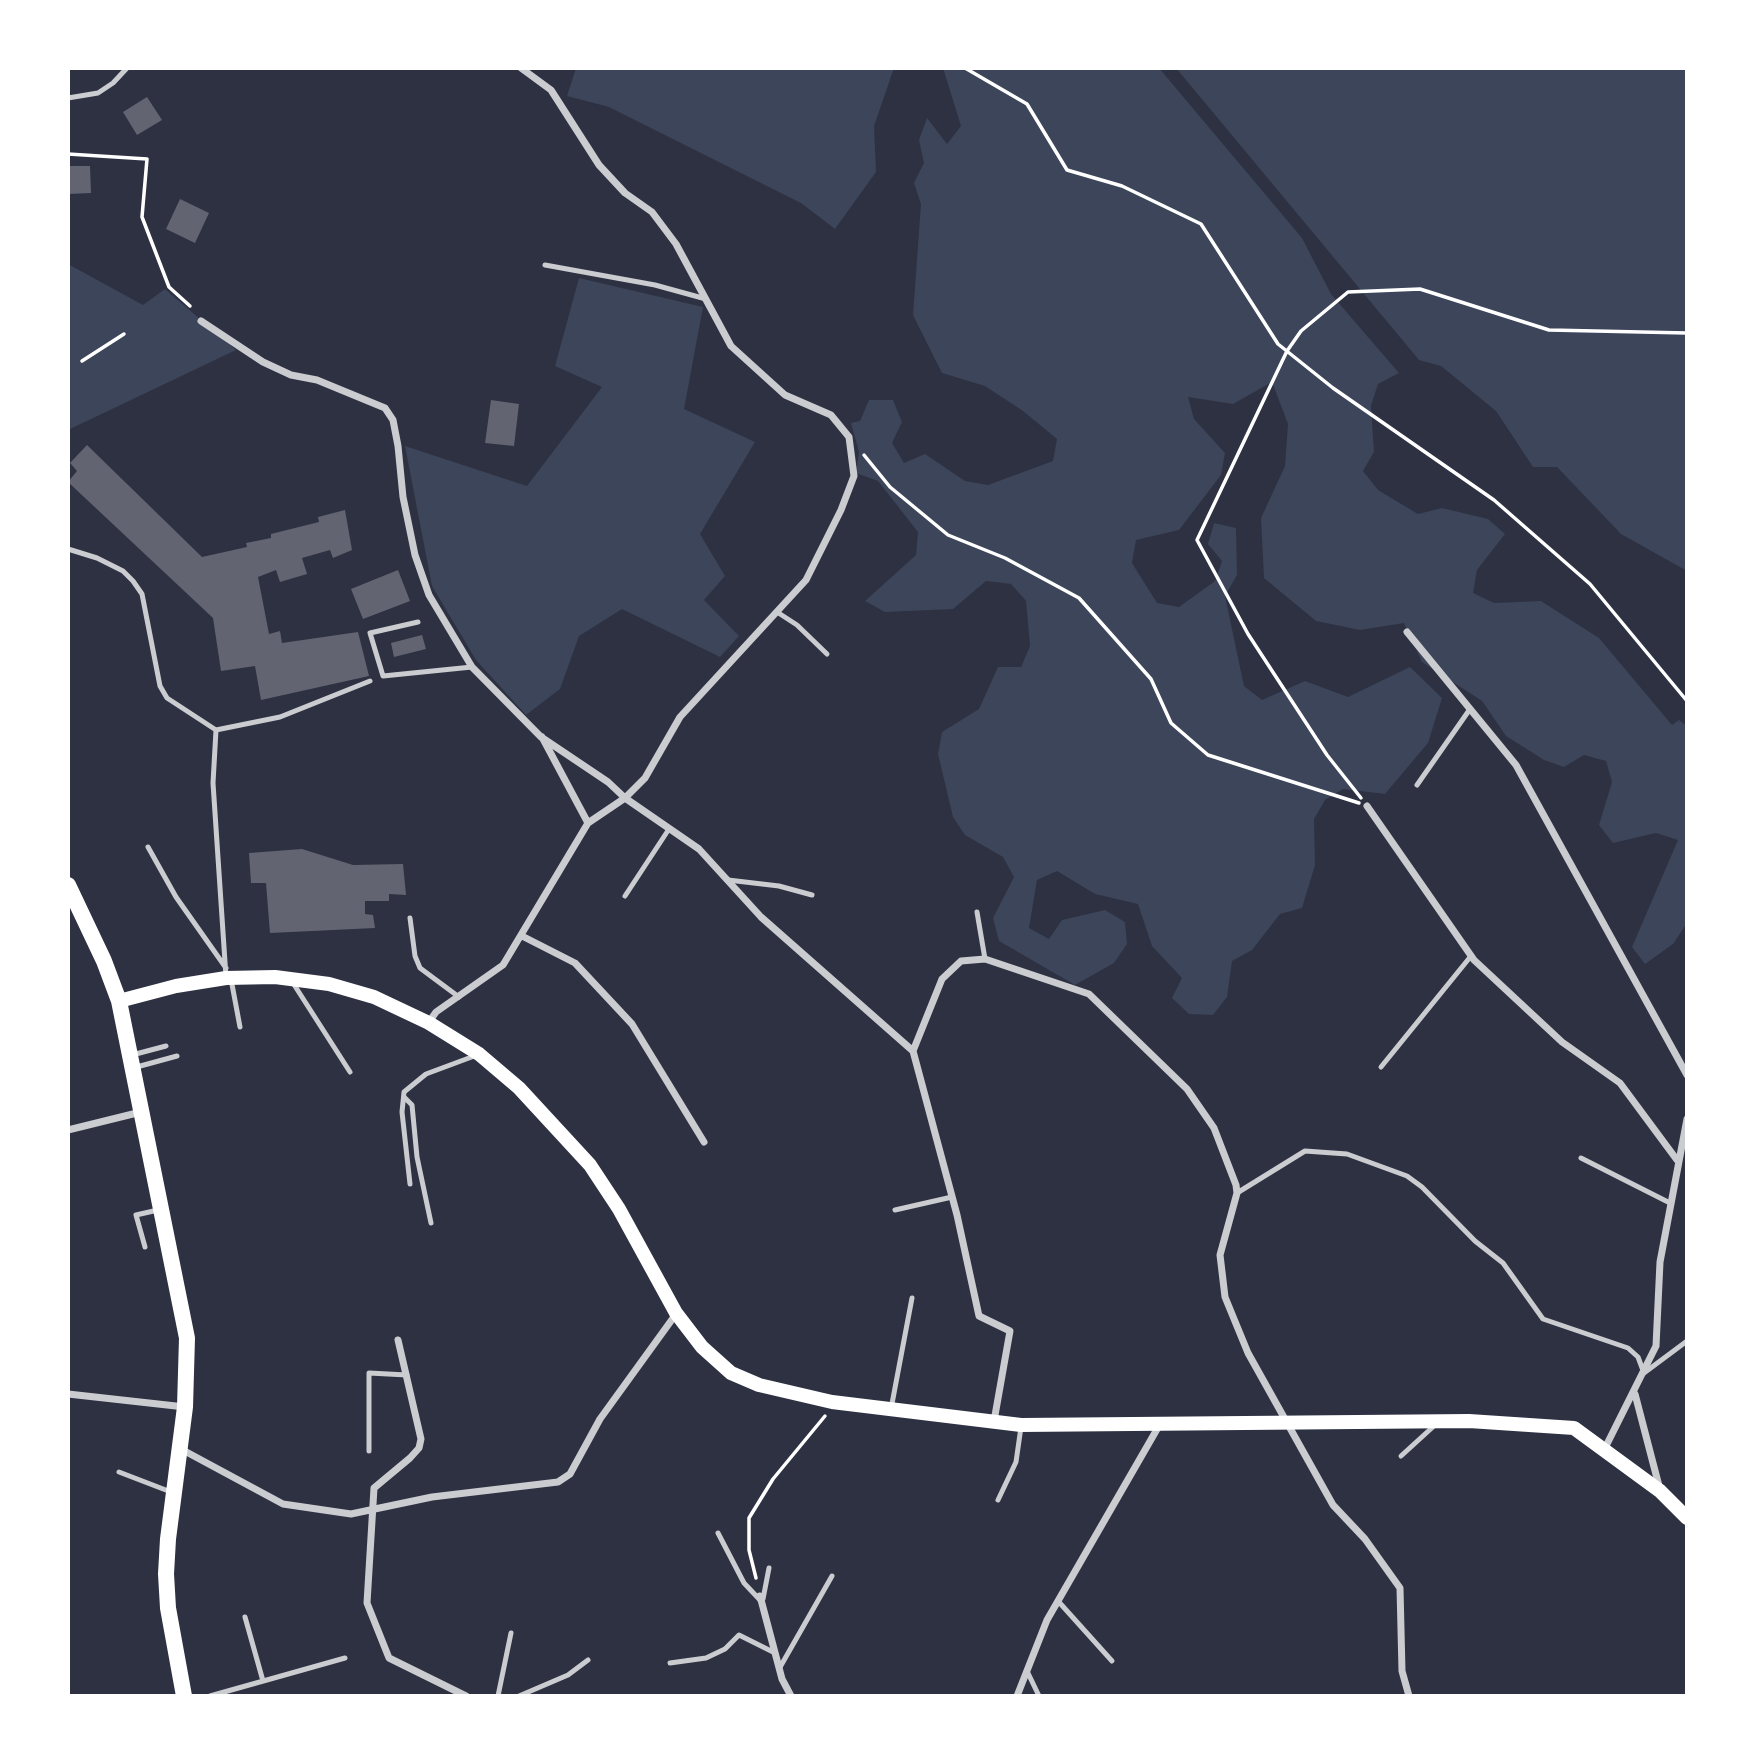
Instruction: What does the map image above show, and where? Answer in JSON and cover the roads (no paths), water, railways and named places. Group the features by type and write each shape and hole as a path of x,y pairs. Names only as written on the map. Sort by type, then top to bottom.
{"main road":[{"path":"70,895 118,1001 187,1338 185,1407 168,1539 168,1608 184,1696"},
{"path":"118,1001 228,975 290,979 330,984 374,997 429,1023 479,1054 519,1088 590,1165 632,1231 676,1313 702,1347 731,1373 758,1385 832,1402 1021,1425 1439,1421 1574,1428 1660,1491 1687,1518"}],"street":[{"path":"429,1023 436,1012 503,965 588,822 625,798 645,778 680,717 806,580 841,510 854,476 849,437 831,415 785,395 732,346 676,244 652,212 625,193 599,165 551,90 521,68"},
{"path":"201,321 263,362 291,374 317,380 385,408 393,420 415,555 429,595 472,667 541,737 699,849 761,916 912,1052 952,1197 979,1316 1010,1331 994,1421"},
{"path":"1407,632 1516,765 1687,1075"},
{"path":"541,737 588,822"},
{"path":"1367,806 1471,956 1562,1042 1620,1083 1677,1160"},
{"path":"522,936 575,963 632,1024 704,1142"},
{"path":"912,1052 942,979 961,961 985,959 1089,994 1186,1089 1214,1128 1237,1193 1220,1255 1224,1297 1248,1353 1333,1505 1364,1539 1400,1588 1402,1671 1409,1696"},
{"path":"68,1130 141,1112"},
{"path":"1604,1450 1635,1394 1657,1346 1660,1262 1677,1160 1687,1119"},
{"path":"179,1448 283,1504 351,1514 432,1497 558,1482 570,1474 600,1419 676,1313"},
{"path":"398,1340 421,1429 419,1448 374,1488 370,1512 367,1603 389,1658 466,1696"},
{"path":"68,1394 185,1407"},
{"path":"1635,1394 1660,1491"},
{"path":"1017,1696 1046,1620 1160,1424"},
{"path":"761,1599 779,1669 791,1696"}],"lane":[{"path":"68,98 98,93 113,83 127,68"},
{"path":"545,265 654,285 706,299"},
{"path":"68,549 106,562 123,571 133,581 142,594 160,686 167,698 216,730 280,717 370,681"},
{"path":"777,612 797,625 827,654"},
{"path":"418,622 370,633 383,676 472,667"},
{"path":"1417,785 1470,709"},
{"path":"216,730 212,759 228,975 240,1027"},
{"path":"625,896 669,829"},
{"path":"148,847 176,897 228,975"},
{"path":"728,880 779,886 812,895"},
{"path":"977,912 985,959"},
{"path":"410,918 415,956 420,968 460,997"},
{"path":"1381,1067 1471,956"},
{"path":"290,979 350,1072"},
{"path":"132,1062 166,1046"},
{"path":"410,1184 402,1112 404,1097 412,1084 426,1074 479,1054"},
{"path":"132,1062 177,1056"},
{"path":"404,1097 412,1105 417,1157 431,1223"},
{"path":"1237,1193 1305,1151 1347,1154 1407,1176 1445,1209 1475,1241 1503,1262 1544,1319 1628,1348 1638,1357 1644,1373 1687,1341"},
{"path":"1581,1158 1670,1203"},
{"path":"895,1210 952,1197"},
{"path":"145,1247 136,1215 161,1209"},
{"path":"891,1409 912,1298"},
{"path":"369,1451 369,1373 407,1375"},
{"path":"1401,1456 1439,1421"},
{"path":"998,1500 1016,1462 1021,1425"},
{"path":"119,1472 174,1493"},
{"path":"718,1533 744,1583 761,1599 769,1568"},
{"path":"779,1669 832,1576"},
{"path":"1058,1601 1111,1661"},
{"path":"245,1617 263,1681"},
{"path":"498,1696 511,1633"},
{"path":"670,1663 706,1658 725,1650 739,1636 775,1653"},
{"path":"210,1696 345,1658"},
{"path":"519,1696 568,1675 588,1660"},
{"path":"1027,1671 1039,1696"}]}
